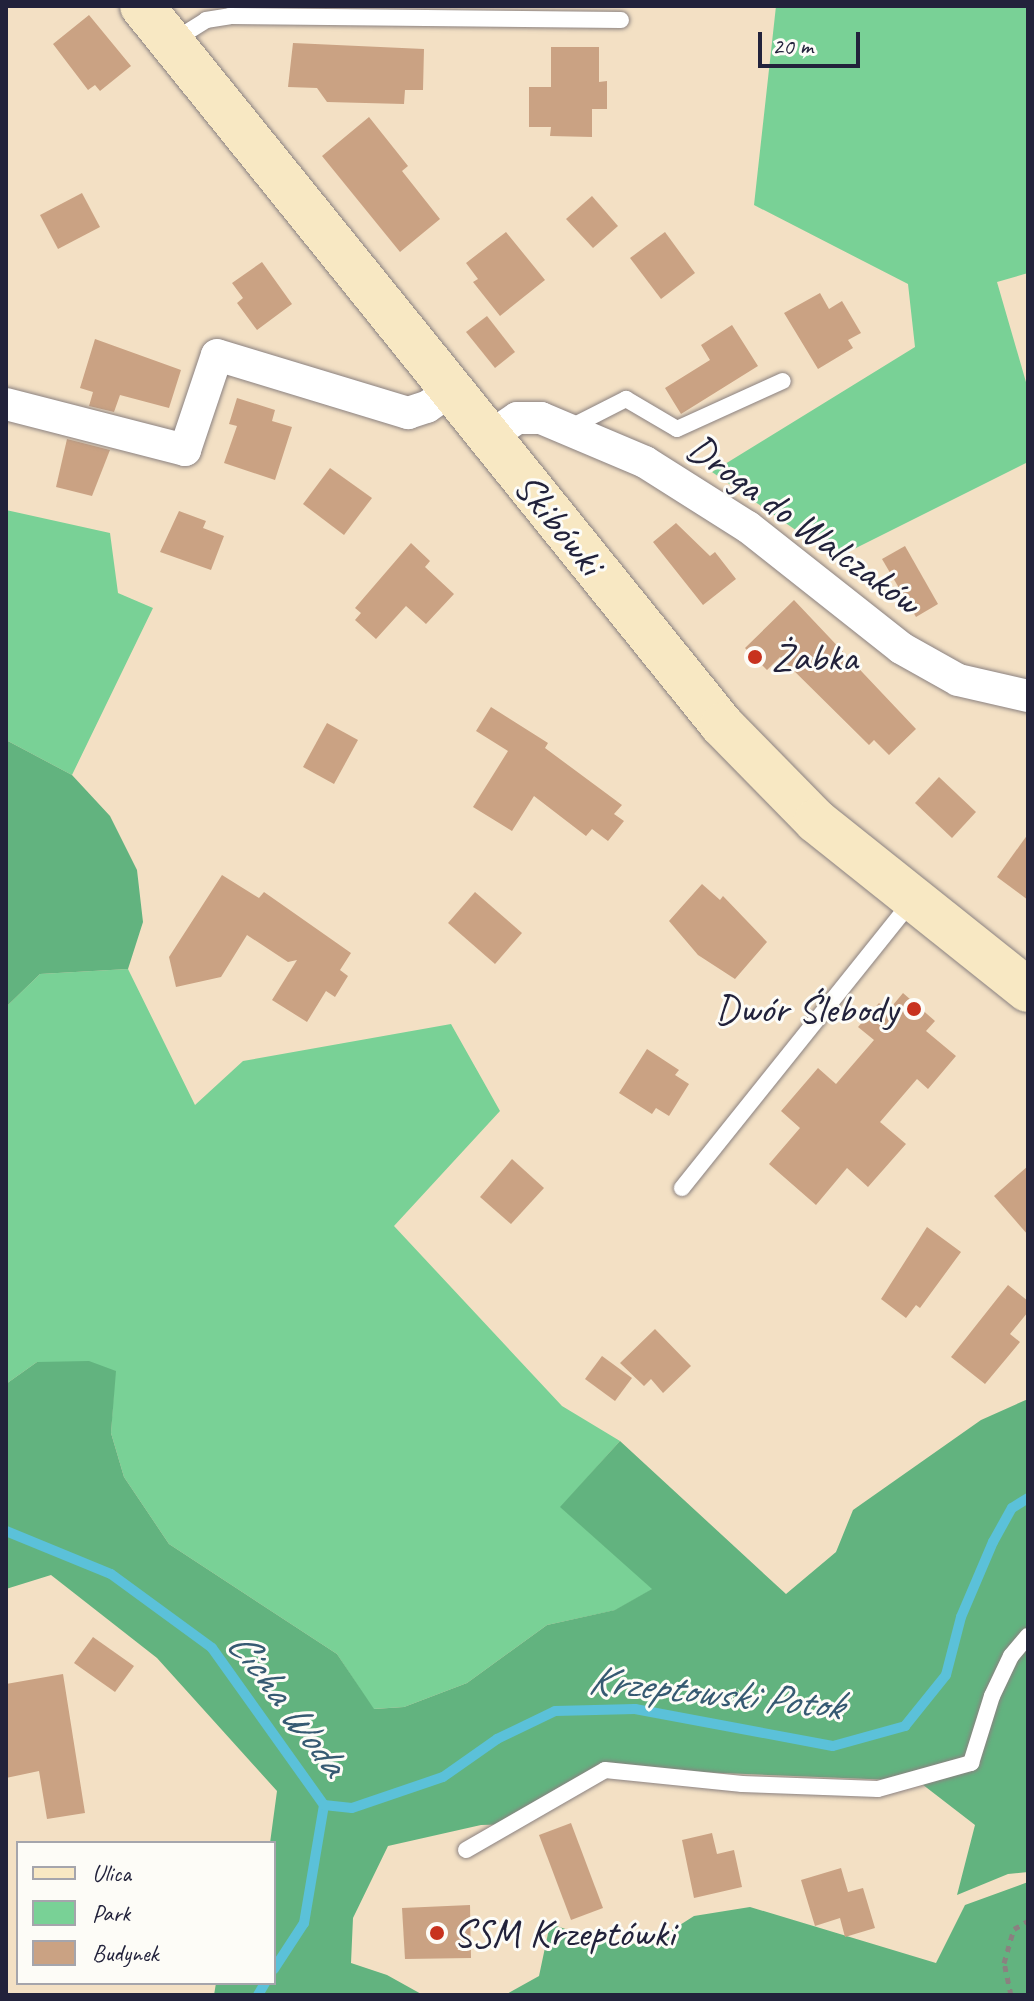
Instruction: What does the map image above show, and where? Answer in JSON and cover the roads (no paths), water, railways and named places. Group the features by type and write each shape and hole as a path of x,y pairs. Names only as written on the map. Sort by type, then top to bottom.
{"main road":[{"name":"Skibówki","path":"142,6 754,761 816,821 912,901 1028,990"}],"street":[{"path":"6,404 185,450 217,355 408,413 427,407 451,390"},
{"name":"Droga do Walczaków","path":"489,437 507,422 525,416 571,427 700,492 901,648 958,680 1028,696"}],"lane":[{"path":"172,42 206,20 230,16 621,20"},
{"path":"571,427 626,399 677,429 783,381"},
{"path":"682,1188 912,901"},
{"path":"466,1850 605,1770 742,1784 878,1789 971,1763 992,1696 1011,1656 1028,1636"}],"waterway":[{"name":"Krzeptowski Potok","path":"324,1805 352,1808 443,1777 497,1739 555,1711 635,1709 833,1746 905,1726 946,1675 961,1617 993,1542 1012,1508 1028,1498"},
{"name":"Cicha Woda","path":"6,1531 111,1574 212,1648 324,1805 304,1923 276,1966"},
{"name":"Cicha Woda","path":"258,1995 264,1985"}],"place":[{"name":"Żabka","path":"755,657"},
{"name":"Dwór Ślebody","path":"914,1009"},
{"name":"SSM Krzeptówki","path":"437,1933"}]}
